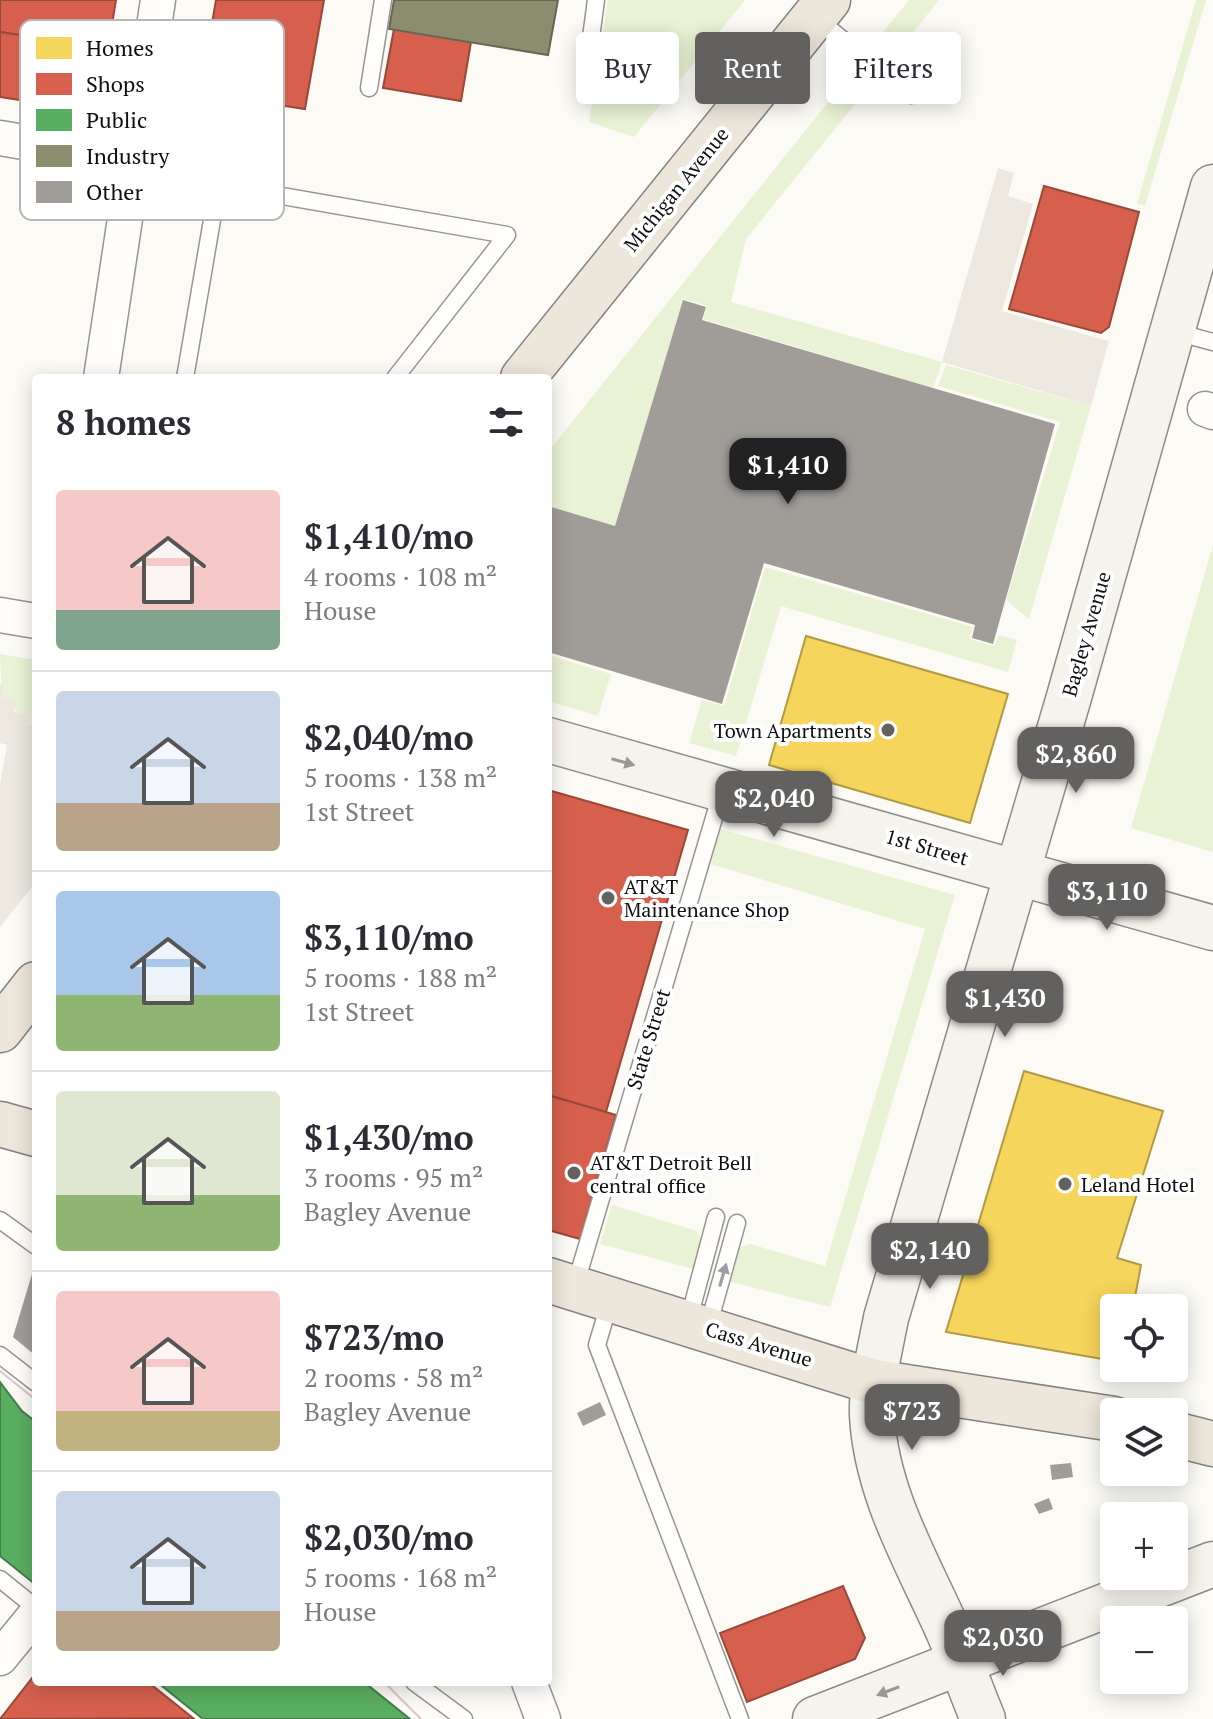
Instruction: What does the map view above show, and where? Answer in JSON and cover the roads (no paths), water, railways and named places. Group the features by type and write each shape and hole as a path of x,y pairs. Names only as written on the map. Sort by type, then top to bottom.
{"main road":[{"name":"Michigan Avenue","path":"526,374 821,8"},
{"path":"0,1030 32,989"},
{"path":"0,1124 32,1133"},
{"name":"Cass Avenue","path":"578,1289 698,1324 874,1382 1100,1417"},
{"path":"1188,1438 1213,1444"}],"street":[{"path":"155,20 158,0"},
{"path":"0,138 20,141"},
{"name":"Bagley Avenue","path":"983,1719 900,1528 884,1479 875,1444 874,1382 886,1318 1018,873 1213,187"},
{"path":"102,374 125,220"},
{"path":"0,615 32,620"},
{"name":"1st Street","path":"552,741 1213,928"},
{"path":"815,1719 1213,1564"},
{"path":"0,1658 32,1619"},
{"path":"531,1686 543,1719"}],"lane":[{"path":"369,88 383,0"},
{"path":"592,32 596,0"},
{"path":"821,8 846,32"},
{"path":"284,196 507,235 398,374"},
{"path":"186,374 212,220"},
{"path":"1171,330 1213,342"},
{"name":"State Street","path":"722,790 578,1289 740,1719"},
{"path":"698,1324 716,1217"},
{"path":"0,1220 32,1243"},
{"path":"698,1324 737,1223"},
{"path":"0,1355 32,1380"},
{"path":"0,1579 32,1605"},
{"path":"419,1686 464,1719"}],"tram line":[{"path":"0,1371 32,1397"},
{"path":"388,1686 421,1719"}],"place":[{"name":"Town Apartments","path":"888,730"},
{"name":"AT&T Maintenance Shop","path":"608,898"},
{"name":"AT&T Detroit Bell central office","path":"574,1173"},
{"name":"Leland Hotel","path":"1065,1184"}]}
